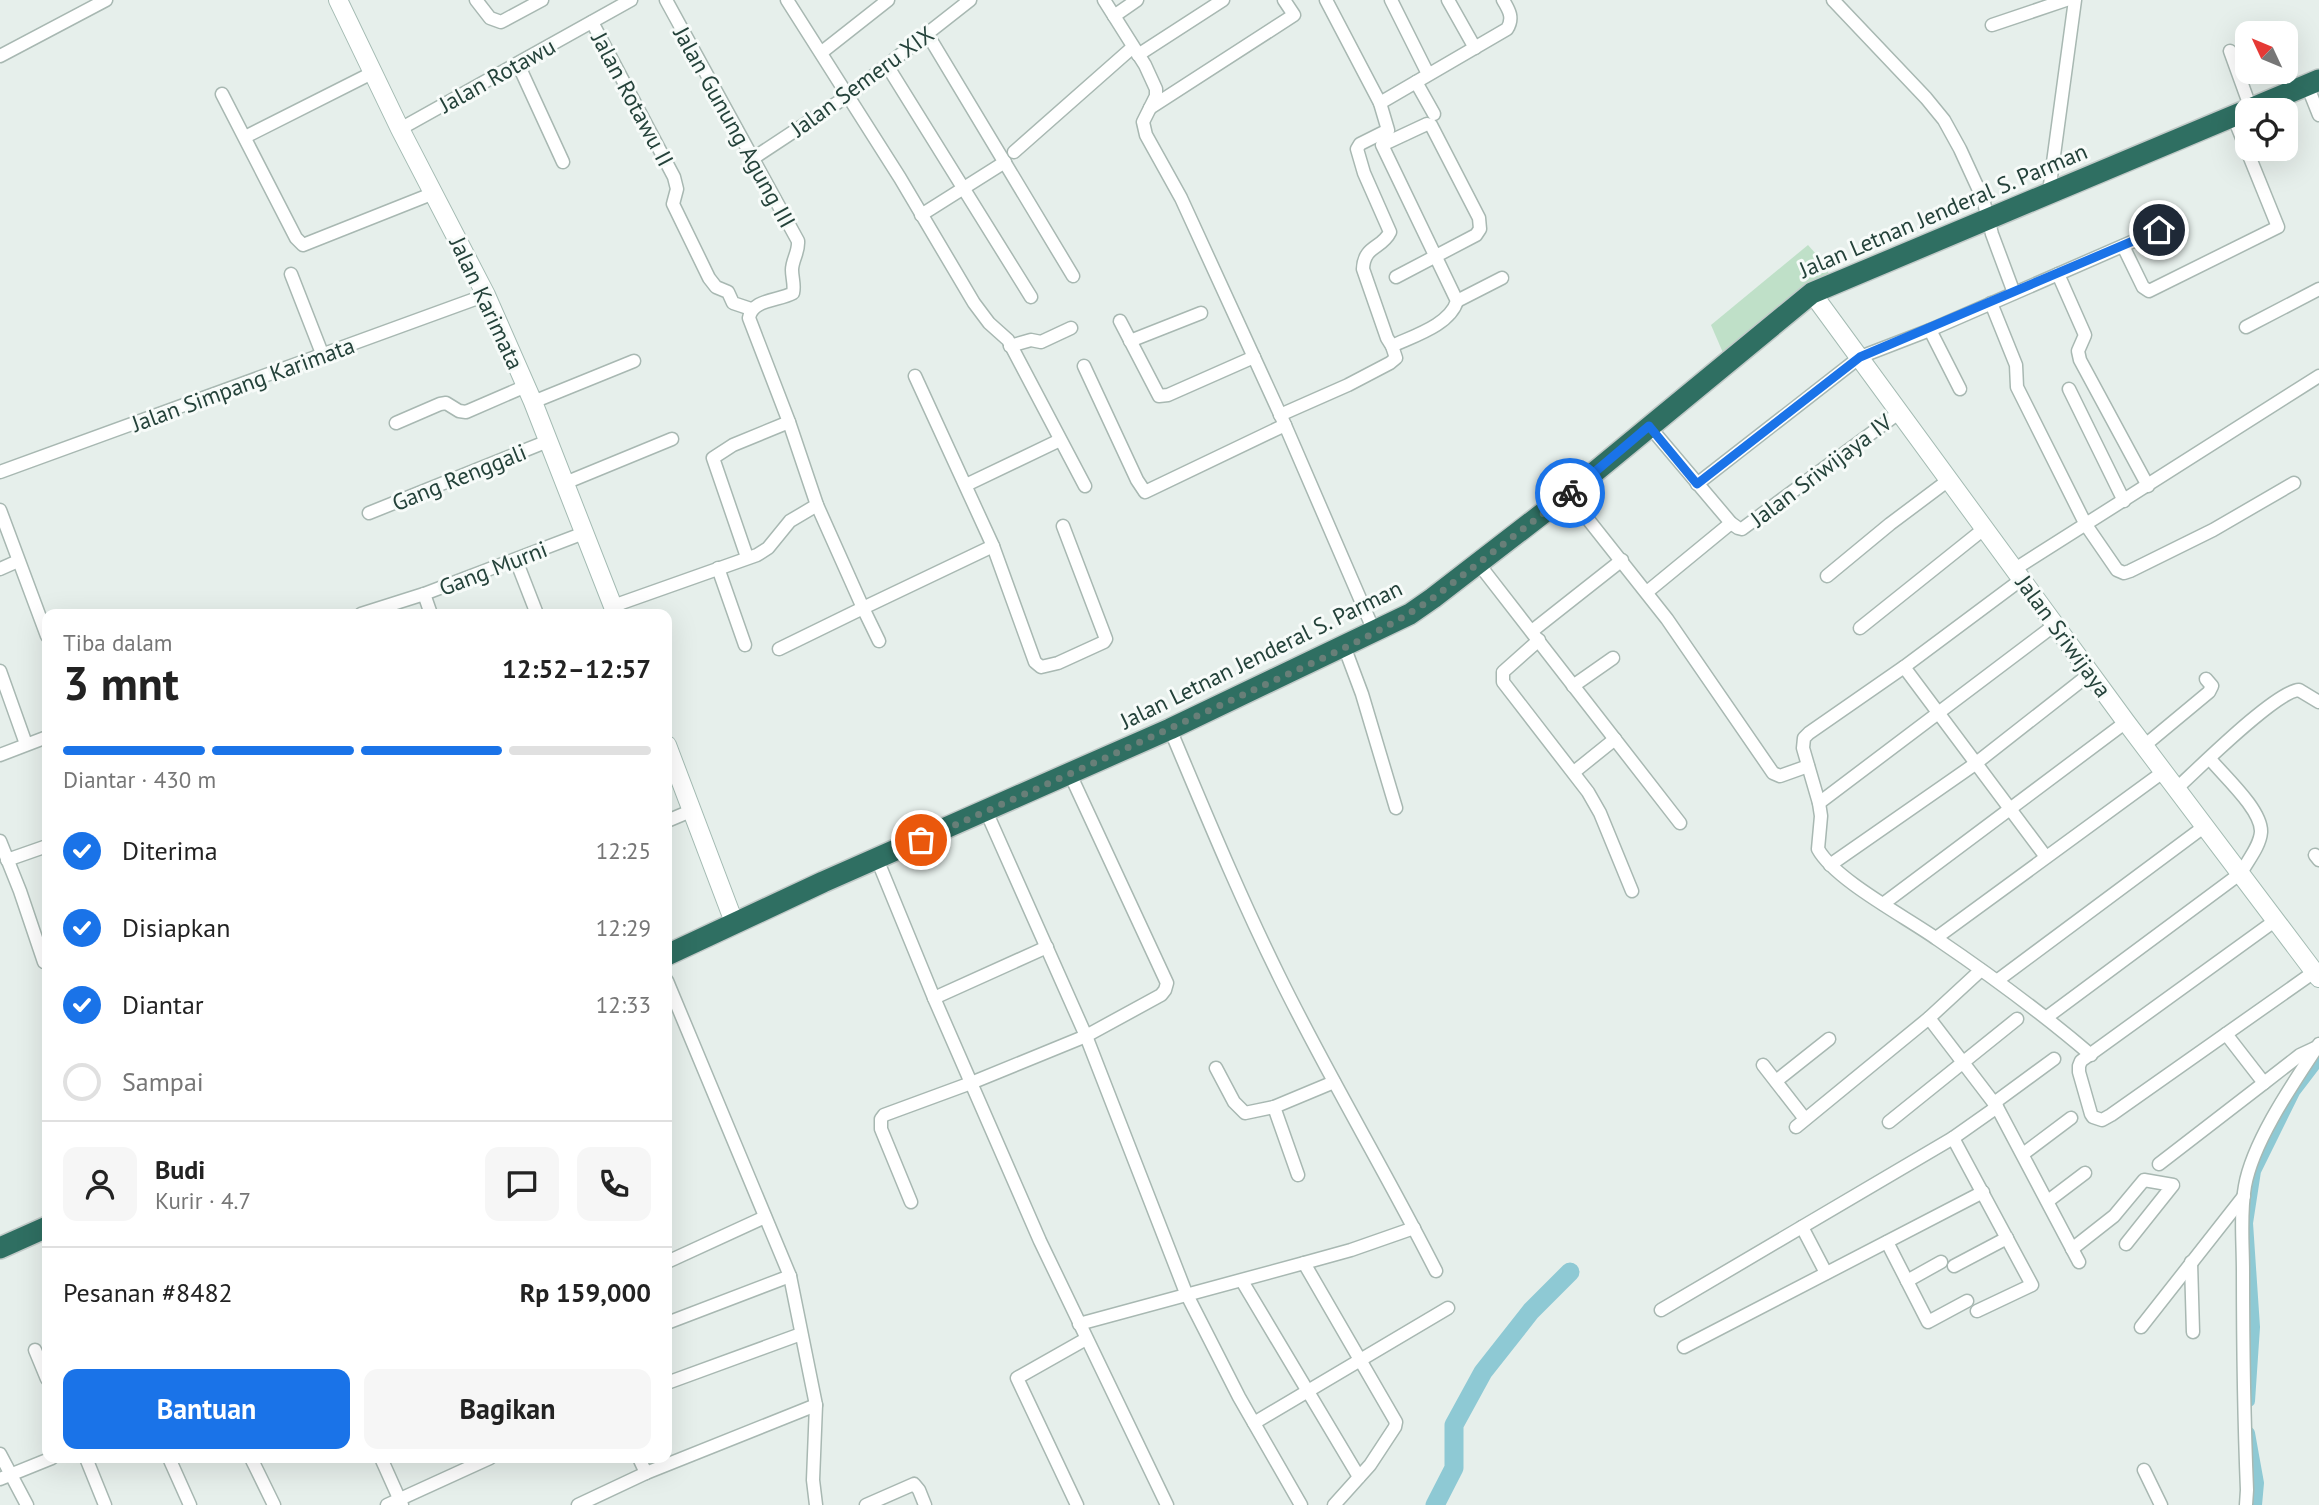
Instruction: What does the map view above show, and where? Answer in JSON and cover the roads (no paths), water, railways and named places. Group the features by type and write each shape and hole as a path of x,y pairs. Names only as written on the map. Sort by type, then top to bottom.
{"highway":[{"name":"Jalan Letnan Jenderal S. Parman","path":"2275,98 2313,82"},
{"name":"Jalan Letnan Jenderal S. Parman","path":"672,953 734,922 1170,729 1420,607 1569,494 1812,293 1987,217 2235,115"},
{"path":"0,1248 42,1229"}],"street":[{"path":"0,56 106,0"},
{"name":"Jalan Karimata","path":"338,0 400,129 486,295 530,394 615,609"},
{"path":"477,0 490,18 501,22 542,0"},
{"name":"Jalan Rotawu","path":"400,129 631,0"},
{"name":"Jalan Gunung Agung III","path":"666,0 794,233 799,247 792,268 795,288 793,293 756,305 751,310"},
{"path":"807,0 791,5 849,95 981,313 1009,343 1085,486"},
{"path":"822,52 888,0"},
{"name":"Jalan Semeru XIX","path":"752,159 888,67 971,0"},
{"path":"1104,0 1156,89 1156,96 1143,122 1146,135 1181,198 1283,420 1374,631"},
{"path":"1114,16 1137,0"},
{"path":"1014,152 1136,51 1223,0"},
{"path":"1149,108 1294,15 1284,0"},
{"path":"1084,366 1145,492 1396,358 1363,269 1364,258 1384,241 1390,232 1357,152 1360,144 1388,130 1380,103 1326,0"},
{"path":"1391,0 1429,74"},
{"path":"1448,0 1475,48"},
{"path":"1380,103 1507,29 1511,22 1510,12 1503,0"},
{"path":"1833,0 1944,120 1983,199 2014,293"},
{"path":"1992,25 2066,0"},
{"path":"2049,192 2075,0"},
{"name":"Jalan Rotawu II","path":"593,22 674,177 677,189 673,204 709,278 716,287 727,292 733,303 751,310"},
{"path":"928,35 1073,276"},
{"path":"2230,51 2239,98"},
{"path":"518,64 563,162"},
{"path":"888,67 1031,297"},
{"path":"245,137 372,73"},
{"path":"1416,82 1434,114"},
{"path":"2313,82 2319,116"},
{"path":"222,94 296,238 303,245 434,193"},
{"path":"1392,346 1443,320 1455,308 1457,301 1434,256 1382,145 1427,124 1434,128 1474,206 1480,229 1476,235 1434,256 1396,277"},
{"path":"2123,246 2143,287 2149,291 2278,227 2257,161"},
{"path":"921,215 1005,162"},
{"path":"1697,484 1860,357 1930,330 2159,230"},
{"path":"290,274 323,356"},
{"path":"2058,274 2085,335 2078,351 2080,360 2148,486"},
{"path":"1457,301 1502,278"},
{"path":"2246,327 2319,289"},
{"name":"Jalan Sriwijaya","path":"1812,293 2163,772 2317,975"},
{"name":"Jalan Simpang Karimata","path":"0,472 486,295"},
{"path":"1991,303 2016,365 2017,387 2086,525 2113,566 2124,573 2202,536 2294,483"},
{"path":"751,310 751,324 789,422 817,505 879,641"},
{"path":"1130,341 1201,313"},
{"path":"1120,321 1156,393 1163,397 1254,357"},
{"path":"1009,343 1031,340 1041,342 1071,328"},
{"path":"1930,330 1960,388"},
{"path":"396,423 440,404 446,403 466,412 634,361"},
{"path":"915,376 993,546 1035,662 1041,667 1058,663 1106,639 1063,526"},
{"path":"2091,1055 2047,1017 1997,980 1830,865 1818,849 1821,816 1802,743 1809,733 1904,667 2019,574 2086,525 2319,376"},
{"path":"2069,389 2124,501"},
{"name":"Jalan Sriwijaya IV","path":"1647,592 1736,526 1900,412"},
{"path":"747,557 713,458 733,445 789,422"},
{"path":"1649,426 1736,526"},
{"path":"565,484 672,439"},
{"path":"966,485 1060,440"},
{"name":"Gang Renggali","path":"369,513 548,441"},
{"path":"1827,576 1950,479"},
{"path":"1569,494 1647,592 1773,773 1780,776 1808,766"},
{"path":"617,609 757,555 768,548 790,521 817,505"},
{"path":"0,510 42,623"},
{"path":"1860,628 1985,528"},
{"name":"Gang Murni","path":"377,609 424,594 584,533"},
{"path":"779,649 993,546"},
{"path":"516,560 535,609"},
{"path":"1622,560 1536,636 1503,672 1503,682 1574,772 1600,813 1632,891"},
{"path":"0,569 18,561"},
{"path":"1478,563 1681,823"},
{"path":"718,568 745,645"},
{"path":"424,594 429,609"},
{"path":"1819,803 2056,624"},
{"path":"1344,646 1362,694 1396,808"},
{"path":"1573,686 1613,658"},
{"path":"1904,667 2046,857"},
{"path":"0,671 26,744"},
{"path":"1830,865 1975,764 2091,673"},
{"path":"2144,746 2209,692 2212,686 2206,680"},
{"path":"2176,789 2285,694 2300,690 2319,702"},
{"path":"1883,904 2126,722"},
{"path":"1170,729 1279,977 1436,1271"},
{"path":"0,755 42,739"},
{"path":"1574,772 1615,739"},
{"path":"672,758 734,922"},
{"path":"2047,1017 2241,873 2259,841 2260,823 2250,805 2210,759"},
{"path":"1936,938 2163,772"},
{"path":"911,1202 881,1129 884,1115 1086,1036 1161,995 1165,990 1167,983 1070,774"},
{"path":"672,819 693,810"},
{"path":"986,811 1086,1036 1186,1293 1238,1397 1301,1505"},
{"path":"1997,980 2205,825"},
{"path":"0,841 42,956"},
{"path":"7,860 42,848"},
{"path":"877,859 934,998 1079,1324 1167,1505"},
{"path":"2276,920 2081,1062 2079,1072 2093,1117 2102,1119 2317,975"},
{"path":"934,998 1047,947"},
{"path":"1763,1065 1776,1081 1801,1123 1929,1018 1981,970"},
{"path":"672,993 790,1276 816,1405 813,1480 816,1505"},
{"path":"1929,1018 1995,1105 2080,1262"},
{"path":"1889,1122 2017,1019"},
{"path":"2226,1034 2264,1083"},
{"path":"1776,1081 1829,1039"},
{"path":"2159,1164 2300,1055 2318,1045"},
{"path":"2246,1505 2242,1351 2242,1215 2245,1184 2272,1121 2318,1045"},
{"path":"1661,1310 1953,1138 2054,1059"},
{"path":"1216,1068 1234,1102 1242,1111 1274,1107 1334,1082"},
{"path":"1274,1107 1298,1175"},
{"path":"2023,1154 2071,1118"},
{"path":"1953,1138 2032,1285 1977,1311"},
{"path":"2048,1201 2085,1173"},
{"path":"2073,1249 2114,1216 2144,1180 2173,1185 2126,1244"},
{"path":"1684,1347 1983,1192"},
{"path":"2141,1327 2244,1195"},
{"path":"672,1260 765,1217"},
{"path":"1802,1227 1826,1273"},
{"path":"1079,1324 1351,1250 1414,1228"},
{"path":"1954,1266 2007,1238"},
{"path":"1887,1242 1928,1322 1967,1301"},
{"path":"1907,1281 1941,1262"},
{"path":"2191,1262 2193,1332"},
{"path":"1304,1263 1395,1422 1395,1427 1370,1465 1334,1505"},
{"path":"672,1320 790,1276"},
{"path":"1242,1281 1359,1477"},
{"path":"1254,1423 1448,1308"},
{"path":"672,1381 801,1334"},
{"path":"1077,1505 1017,1378 1086,1339"},
{"path":"35,1350 42,1367"},
{"path":"672,1463 816,1405"},
{"path":"0,1454 5,1477 27,1505"},
{"path":"5,1477 42,1462"},
{"path":"88,1463 105,1505"},
{"path":"171,1463 190,1505"},
{"path":"253,1463 274,1505"},
{"path":"383,1463 396,1503 480,1463"},
{"path":"641,1463 646,1473"},
{"path":"578,1505 671,1463"},
{"path":"2144,1470 2161,1505"},
{"path":"866,1505 914,1485 925,1505"}],"waterway":[{"path":"2249,1401 2254,1327 2247,1223 2255,1171 2294,1092 2319,1059"},
{"path":"1435,1505 1454,1468 1454,1425 1483,1372 1531,1311 1570,1272"},
{"path":"2249,1433 2258,1483 2256,1505"}]}
